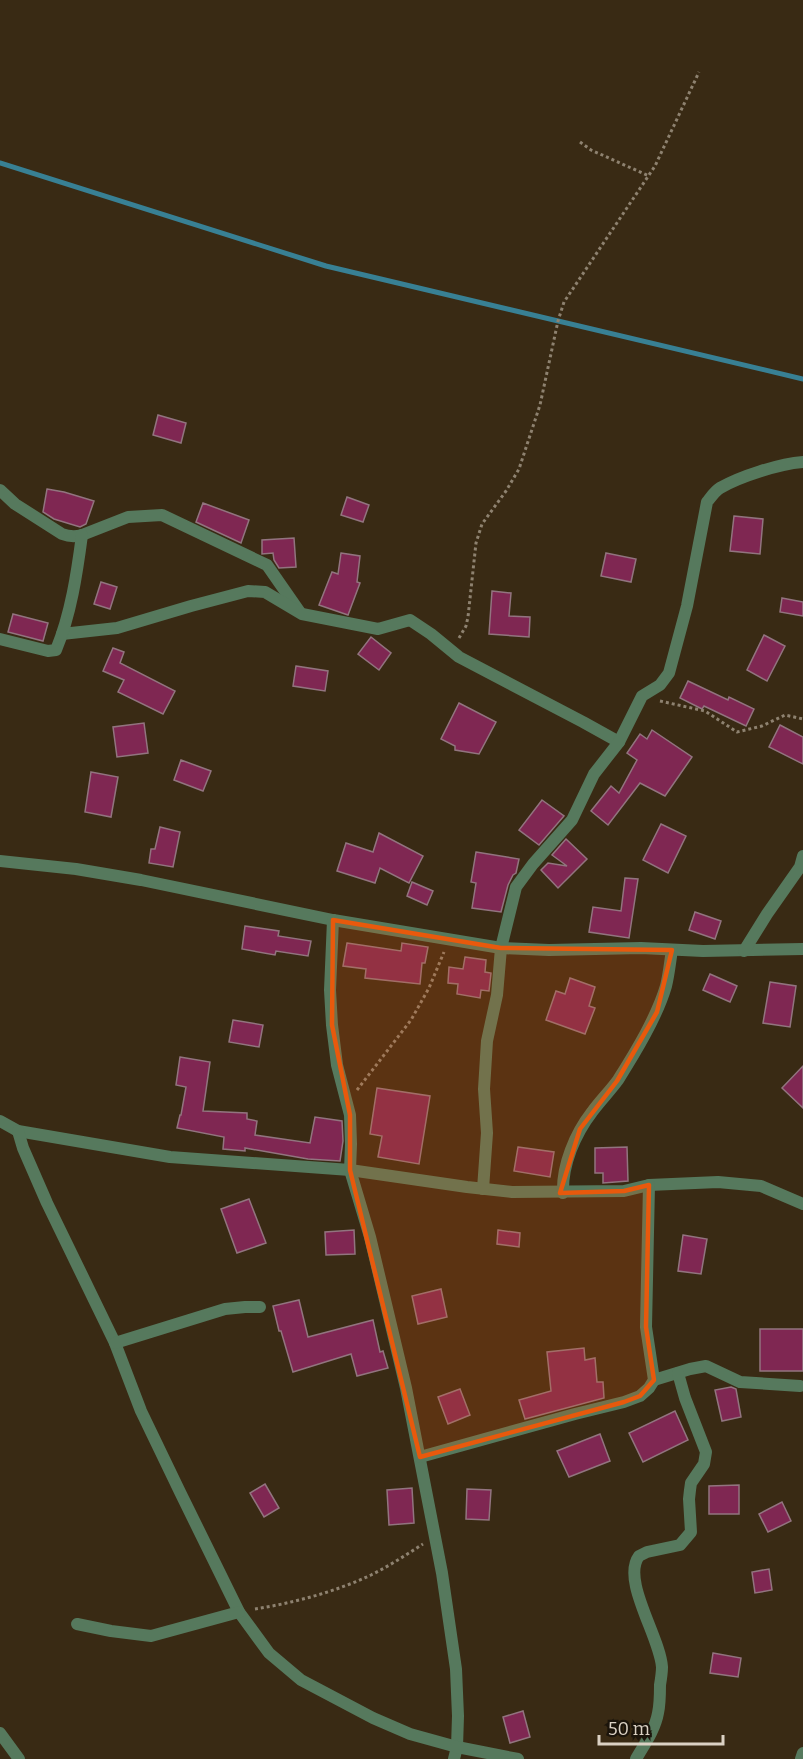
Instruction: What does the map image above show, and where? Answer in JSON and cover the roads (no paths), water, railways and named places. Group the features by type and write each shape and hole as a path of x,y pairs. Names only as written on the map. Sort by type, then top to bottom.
{"street":[{"path":"483,1189 487,1133 484,1089 487,1041 497,995 501,948 516,887 532,864 572,820 594,774 619,742 642,696 660,685 669,673 687,606 707,502 718,489 748,476 803,462"},
{"path":"0,490 15,504 62,534 75,537 128,517 162,515 267,565 302,614"},
{"path":"0,639 56,650 73,589 82,535"},
{"path":"62,634 117,628 248,591 265,592 302,614 378,629 410,620 431,633 452,652 619,742"},
{"path":"744,951 800,867 803,856"},
{"path":"0,861 76,869 141,880 333,920 501,948 744,951 803,949"},
{"path":"333,920 330,979 332,1025 337,1065 350,1115 350,1170 370,1237 406,1388 442,1573 456,1669 458,1716 455,1753"},
{"path":"563,1192 563,1181 570,1153 580,1129 617,1081 657,1012 666,985 672,950"},
{"path":"0,1121 18,1131 170,1157 350,1170 512,1192 624,1191 649,1185 718,1182 761,1186 803,1204"},
{"path":"18,1131 47,1203 115,1343 141,1411 239,1612 268,1653 301,1680 373,1718 410,1734 455,1753 518,1759"},
{"path":"649,1185 646,1327 654,1380"},
{"path":"115,1343 225,1310 260,1307"},
{"path":"420,1457 624,1402 640,1396 654,1380 706,1366 740,1382 800,1386"},
{"path":"636,1759 649,1737 658,1714 662,1666 640,1600 633,1575 634,1568 639,1556 680,1545 691,1532 690,1490 704,1464 706,1452 678,1373"},
{"path":"77,1624 151,1636 239,1612"},
{"path":"0,1733 19,1759"},
{"path":"801,1759 803,1754"}],"waterway":[{"path":"0,163 326,266 803,379"}]}
